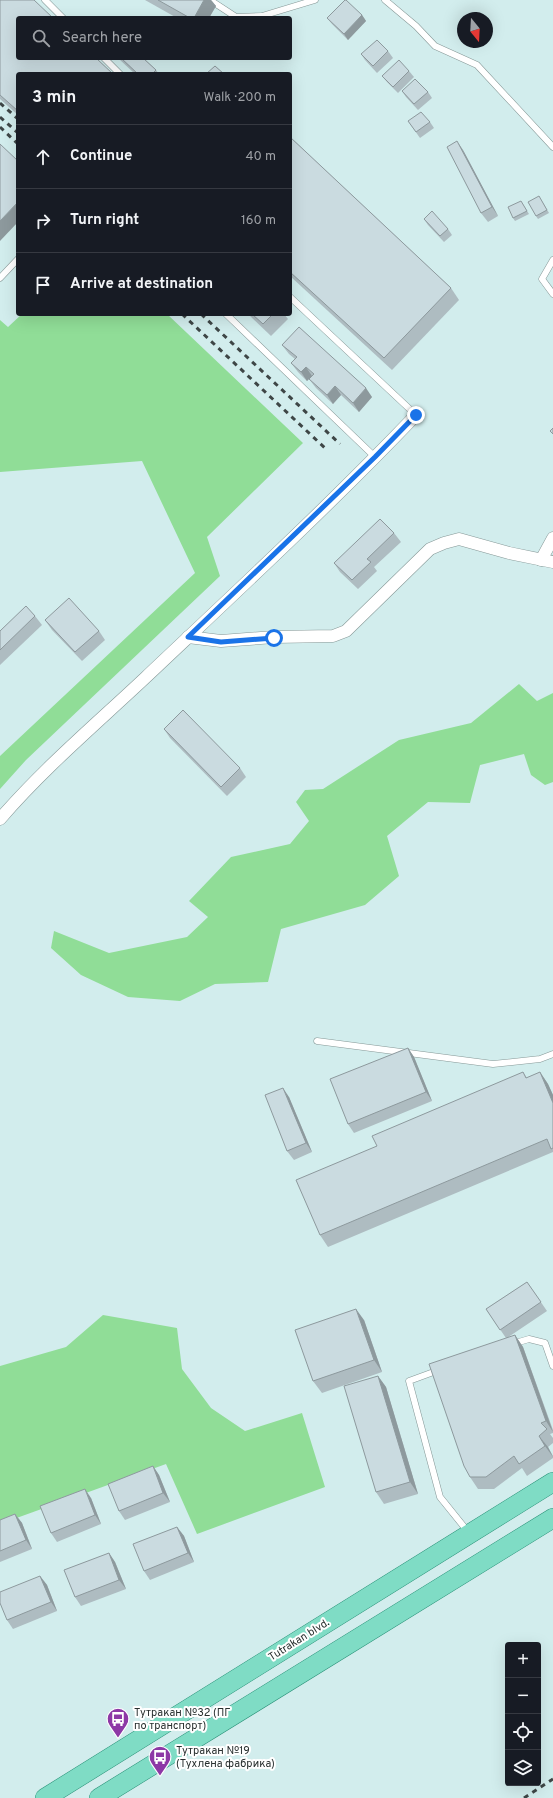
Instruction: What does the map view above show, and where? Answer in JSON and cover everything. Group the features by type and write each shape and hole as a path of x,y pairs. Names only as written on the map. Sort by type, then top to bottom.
{"main road":[{"name":"Tutrakan blvd.","path":"45,1798 553,1482"},
{"path":"99,1798 553,1518"}],"street":[{"path":"0,819 58,759 188,637 375,457 416,415"},
{"path":"188,637 221,642 333,636 346,631 378,601 395,581 430,549 459,539 509,553 547,561 553,538"}],"lane":[{"path":"45,0 61,16"},
{"path":"210,0 234,16"},
{"path":"262,16 315,0"},
{"path":"385,0 416,26 435,46 477,65 553,147"},
{"path":"106,60 118,72"},
{"path":"553,260 542,279 553,294"},
{"path":"0,278 16,262"},
{"path":"292,299 416,415"},
{"path":"228,316 375,457"},
{"path":"316,1040 493,1064 540,1059 553,1054"},
{"path":"508,1345 529,1339 545,1343 553,1366"},
{"path":"445,1368 409,1381 440,1497 470,1534"}],"shaded area":[{"path":"0,0 553,0 553,1798 0,1798"}],"green space":[{"path":"20,316 169,316 303,443 207,537 220,576 26,760 0,789 0,756 195,573 142,461 0,472 0,320 8,327"},
{"path":"519,684 537,701 553,693 553,782 545,785 531,775 524,754 480,765 470,803 428,802 387,836 399,876 365,905 281,929 268,982 215,984 180,1001 128,997 81,975 51,948 54,931 109,953 187,937 208,917 189,901 231,857 290,844 309,821 296,802 305,790 323,789 399,740 471,723"},
{"path":"103,1315 177,1328 182,1369 211,1408 245,1431 302,1413 325,1487 197,1534 166,1464 0,1524 0,1366 66,1347"}],"building":[{"path":"0,0 34,0 51,16 16,16 16,60 98,60 111,72 16,72 16,109 0,95"},
{"path":"158,0 204,0 195,16 186,16"},
{"path":"345,0 362,15 344,34 327,18"},
{"path":"377,40 388,51 373,66 361,54"},
{"path":"123,60 145,60 156,70 154,72 136,72"},
{"path":"399,60 409,71 393,87 382,76"},
{"path":"215,66 222,72 208,72"},
{"path":"415,79 428,92 414,104 402,91"},
{"path":"421,112 430,122 416,132 408,121"},
{"path":"292,139 451,288 384,358 292,274"},
{"path":"457,141 492,207 481,213 447,147"},
{"path":"0,144 16,159 16,204 0,221"},
{"path":"539,196 547,210 536,216 528,202"},
{"path":"521,201 527,211 513,218 508,207"},
{"path":"432,211 448,229 440,236 424,219"},
{"path":"254,316 271,316 263,324"},
{"path":"299,327 366,388 353,403 335,386 327,395 309,379 314,374 306,367 301,372 291,363 297,357 282,345"},
{"path":"380,519 394,533 367,559 371,562 352,580 334,563"},
{"path":"69,598 99,631 75,652 45,620"},
{"path":"26,606 35,616 0,650 0,631"},
{"path":"183,710 240,768 221,787 164,729"},
{"path":"408,1048 426,1092 348,1124 330,1079"},
{"path":"523,1072 526,1078 540,1072 553,1103 553,1148 551,1149 547,1139 320,1235 296,1180 377,1146 372,1136"},
{"path":"283,1088 306,1143 287,1151 265,1095"},
{"path":"527,1282 541,1302 500,1330 486,1309"},
{"path":"356,1309 374,1360 313,1381 295,1330"},
{"path":"515,1335 546,1421 541,1423 547,1429 539,1436 545,1446 519,1464 514,1456 486,1477 470,1477 464,1466 429,1364"},
{"path":"378,1376 410,1482 376,1492 344,1386"},
{"path":"153,1466 163,1493 119,1511 108,1484"},
{"path":"85,1489 95,1515 51,1533 40,1506"},
{"path":"15,1514 26,1540 0,1551 0,1520"},
{"path":"177,1527 188,1553 144,1571 133,1544"},
{"path":"109,1553 119,1580 75,1597 64,1570"},
{"path":"40,1576 51,1602 7,1620 0,1603 0,1592"}],"railway":[{"path":"0,103 16,117"},
{"path":"0,117 16,131"},
{"path":"0,127 16,142"},
{"path":"184,316 326,449"},
{"path":"203,316 340,444"},
{"path":"524,1798 553,1779"}],"place":[{"name":"Тутракан №32 (ПГ по транспорт)","path":"118,1738"},
{"name":"Тутракан №19 (Тухлена фабрика)","path":"160,1776"}],"route":[{"path":"274,638 221,642 188,637 375,457 416,415"}]}
